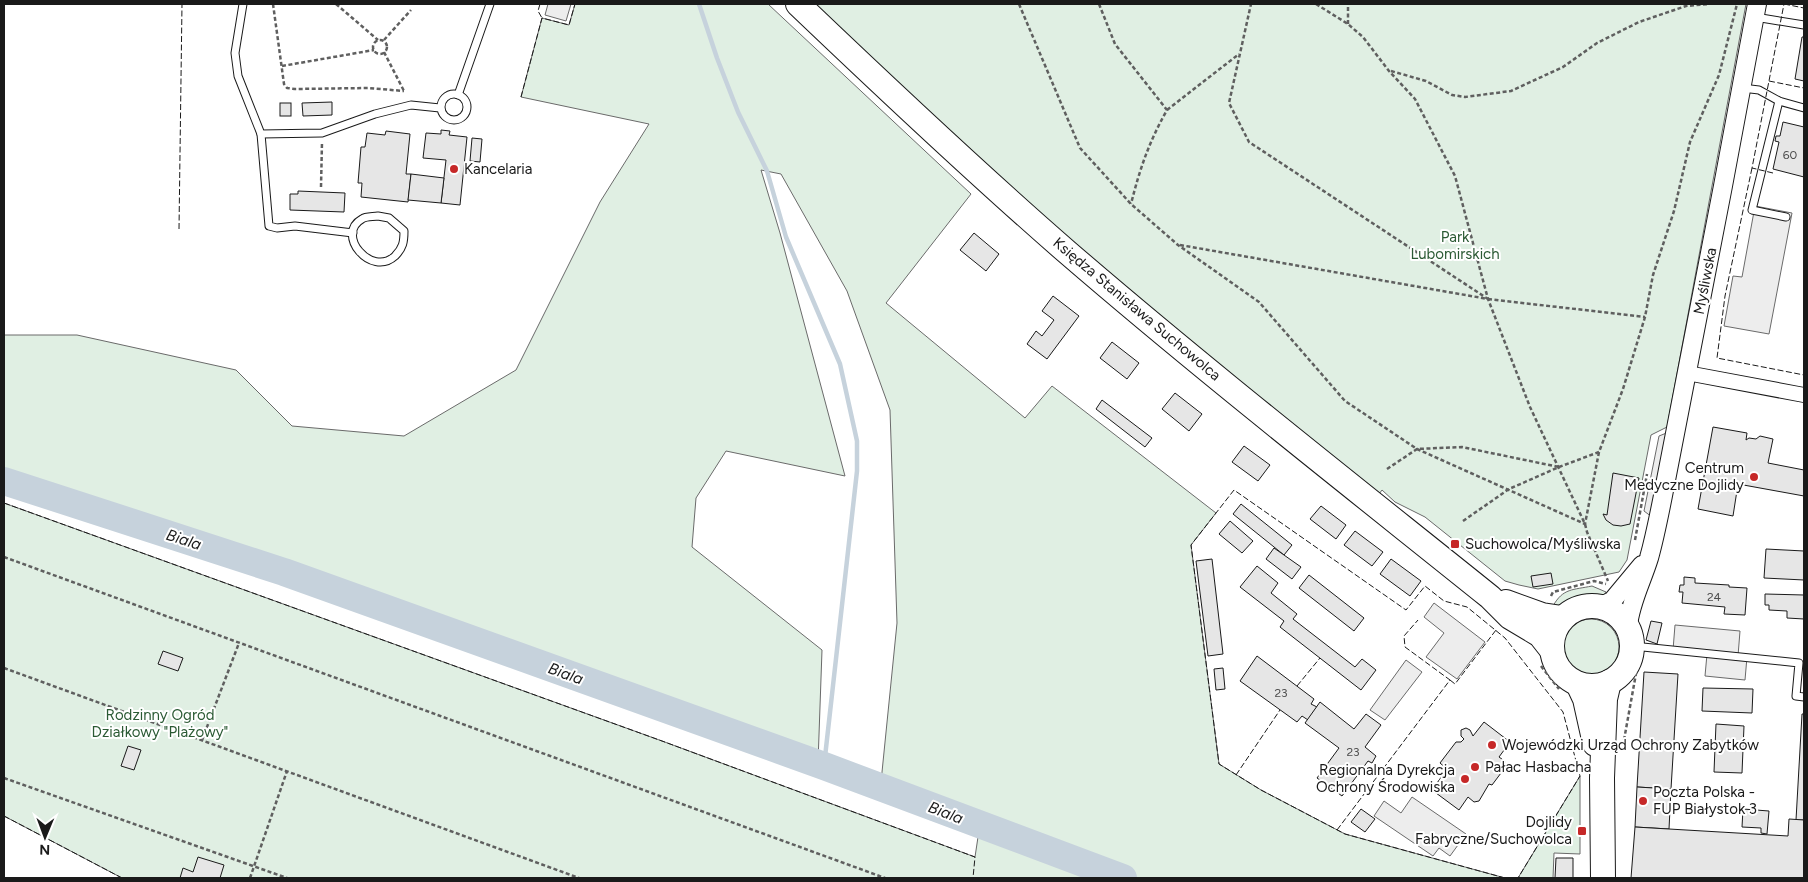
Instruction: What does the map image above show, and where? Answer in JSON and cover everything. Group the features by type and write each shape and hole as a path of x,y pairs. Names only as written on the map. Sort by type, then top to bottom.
{"highway":[{"name":"Księdza Stanisława Suchowolca","path":"798,4 923,124 1068,253 1490,597 1510,617 1540,635 1551,649"},
{"name":"Księdza Stanisława Suchowolca","path":"1490,597 1542,615 1562,618"},
{"path":"1601,606 1614,611 1621,617 1634,640 1628,664 1621,674 1609,682 1593,686 1578,684 1566,677 1555,663 1551,649 1554,632 1562,618 1577,608 1601,606"},
{"path":"1603,878 1602,778 1606,699 1609,682"},
{"path":"1578,684 1585,699 1602,778"}],"street":[{"name":"Myśliwska","path":"1634,640 1631,606 1649,557 1687,372 1756,10"},
{"path":"1687,372 1804,395"},
{"name":"Myśliwska","path":"1601,606 1616,597 1649,557"}],"lane":[{"path":"243,4 235,53 238,76 261,134 269,226 277,228 295,226 353,233"},
{"path":"458,95 490,4"},
{"path":"1756,10 1804,25"},
{"path":"1742,88 1759,90 1780,101 1804,108"},
{"path":"458,95 466,105 466,112 462,118 448,119 443,115 440,108 443,99 447,96 458,95"},
{"path":"1780,101 1752,210 1786,216"},
{"path":"261,134 322,134 375,114 411,106 440,108"},
{"path":"378,216 389,218 404,231 404,242 401,249 392,258 382,262 369,260 358,252 353,240 353,233 355,225 363,218 378,216"},
{"path":"1634,640 1799,663 1796,696 1804,697"}],"path":[{"path":"273,4 284,84 290,89 368,88 404,91"},
{"path":"336,4 343,4"},
{"path":"336,4 378,40 384,41"},
{"path":"1019,4 1080,148 1131,204 1178,245 1259,302 1345,401 1417,449 1585,524"},
{"path":"1099,4 1115,44 1167,110"},
{"path":"1251,4 1229,103 1249,142 1488,299"},
{"path":"1316,4 1348,24 1363,37 1389,71 1415,99 1455,176 1488,299 1530,407 1585,524 1609,585 1615,580"},
{"path":"1348,4 1348,24"},
{"path":"1389,71 1426,82 1452,95 1465,98 1511,91 1563,67 1597,43 1639,22 1686,6 1709,4"},
{"path":"1585,524 1599,452 1623,389 1645,317 1653,275 1674,211 1690,142 1719,75 1737,4"},
{"path":"384,41 411,10"},
{"path":"374,50 374,43 378,40"},
{"path":"281,66 374,50 379,54 384,52 387,46 384,41"},
{"path":"384,52 411,106"},
{"path":"1131,204 1138,175 1151,139 1167,110 1240,53"},
{"path":"321,186 322,134"},
{"path":"1178,245 1488,299 1645,317"},
{"path":"1387,469 1417,449 1462,447 1559,467"},
{"path":"1463,521 1509,489 1599,452"},
{"path":"1635,543 1647,474"},
{"path":"4,557 885,878"},
{"path":"1624,744 1634,640"},
{"path":"202,740 239,643"},
{"path":"4,668 579,878"},
{"path":"250,878 287,771"},
{"path":"4,778 287,878"}],"green space":[{"name":"Rodzinny Ogród Działkowy \"Plażowy\"","path":"575,4 768,4 971,194 886,303 1025,418 1052,386 1216,513 1191,545 1219,764 1261,790 1345,834 1505,878 122,878 4,816 4,503 662,741 975,857 981,817 881,782 897,623 890,410 847,291 781,174 761,170 780,233 845,476 726,451 696,498 692,547 822,650 818,763 4,468 4,335 77,335 236,370 292,426 404,436 516,370 600,202 649,124 521,97 542,18 569,25"},
{"name":"Park Lubomirskich","path":"812,4 1746,4 1667,427 1651,435 1627,560 1619,572 1538,589 1505,581 1425,517 1395,502 1382,490 1379,494 1243,385 1074,244"},
{"path":"1592,586 1606,592 1602,597 1553,606 1565,593 1574,589"},
{"path":"1586,619 1596,619 1611,627 1617,636 1619,647 1617,658 1611,667 1596,675 1586,675 1575,670 1568,663 1563,652 1563,642 1568,631 1575,624"},
{"path":"1580,776 1580,854 1554,853 1553,878 1518,878"}],"shaded area":[{"path":"548,4 571,4 566,21 545,15"},
{"path":"1755,206 1792,213 1769,334 1724,326 1733,276 1742,277"},
{"path":"1669,432 1652,517 1644,511 1659,436"},
{"path":"1434,603 1485,642 1457,679 1426,657 1444,633 1424,617"},
{"path":"1675,625 1740,631 1738,656 1747,657 1745,680 1705,676 1707,654 1673,650"},
{"path":"1406,660 1422,672 1385,720 1370,710"},
{"path":"1412,797 1466,834 1450,856 1439,848 1433,856 1374,816 1384,801 1401,813"}],"building":[{"path":"1802,37 1804,37 1804,81 1795,79"},
{"path":"332,102 332,115 303,116 302,103"},
{"path":"280,103 291,103 291,116 280,116"},
{"path":"1783,122 1804,127 1804,177 1773,169 1779,142 1775,141 1776,136 1780,136"},
{"name":"Kancelaria","path":"441,130 450,131 449,135 467,137 460,205 441,203 446,160 423,158 426,133 441,134"},
{"path":"386,131 410,134 406,174 411,174 408,202 361,197 362,183 358,183 361,147 365,147 367,133 385,135"},
{"path":"472,138 482,139 480,162 470,161"},
{"path":"411,174 444,178 441,203 408,200"},
{"path":"298,191 345,193 344,212 290,210 290,194 298,194"},
{"path":"974,233 999,254 986,271 960,250"},
{"path":"1053,296 1079,316 1047,359 1027,344 1036,331 1042,336 1054,320 1042,311"},
{"path":"1112,342 1139,363 1127,379 1100,358"},
{"path":"1175,393 1202,414 1189,431 1162,409"},
{"path":"1102,400 1152,438 1145,447 1096,409"},
{"name":"Centrum Medyczne Dojlidy","path":"1713,427 1747,433 1746,440 1749,438 1756,439 1760,436 1773,439 1768,463 1804,470 1804,496 1738,484 1733,516 1698,509"},
{"path":"1244,446 1270,465 1258,481 1232,462"},
{"path":"1613,473 1639,478 1630,524 1613,525 1606,520 1603,514 1607,515"},
{"path":"1241,504 1292,545 1284,555 1233,514"},
{"path":"1321,506 1346,525 1336,539 1310,519"},
{"path":"1230,521 1253,541 1242,553 1219,534"},
{"path":"1355,531 1383,552 1372,566 1344,545"},
{"path":"1274,548 1301,567 1292,579 1266,559"},
{"path":"1766,549 1804,551 1804,580 1764,578"},
{"path":"1212,559 1223,654 1208,656 1196,561"},
{"path":"1391,559 1421,581 1410,596 1380,574"},
{"path":"1257,566 1278,583 1271,593 1297,614 1293,619 1355,667 1362,659 1376,670 1361,690 1280,627 1284,621 1240,587"},
{"path":"1551,573 1553,584 1533,587 1531,576"},
{"path":"1309,575 1364,618 1354,631 1299,588"},
{"path":"1684,577 1695,578 1695,583 1747,588 1745,615 1724,614 1725,607 1682,603 1683,592 1679,592 1680,585 1684,585"},
{"path":"1765,594 1804,595 1804,619 1787,618 1787,611 1769,610 1769,605 1765,605"},
{"path":"1651,621 1662,623 1657,644 1646,640"},
{"path":"163,651 183,658 178,671 158,664"},
{"path":"1257,656 1314,699 1311,704 1317,707 1308,720 1302,716 1297,722 1240,681"},
{"path":"1223,668 1225,689 1216,690 1214,669"},
{"path":"1644,672 1678,674 1671,789 1637,787"},
{"path":"1703,688 1753,689 1752,713 1702,711"},
{"path":"1320,702 1354,729 1366,714 1381,725 1365,747 1376,756 1372,763 1368,761 1342,796 1317,778 1339,748 1305,723"},
{"path":"1802,714 1804,714 1804,820 1796,820"},
{"name":"Pałac Hasbacha","path":"1484,722 1510,742 1499,757 1507,765 1492,785 1489,784 1479,801 1474,802 1468,797 1459,810 1432,790 1447,769 1440,763 1456,742 1461,742 1464,739 1461,736 1461,730 1466,728 1470,730 1473,736"},
{"path":"1716,724 1744,726 1742,773 1714,772"},
{"path":"128,746 141,750 134,770 121,766"},
{"path":"1637,787 1671,789 1669,829 1635,827"},
{"path":"1361,809 1375,819 1365,832 1351,822"},
{"path":"1743,809 1769,811 1767,834 1761,833 1761,828 1742,827"},
{"path":"1789,819 1804,820 1804,878 1631,878 1635,827 1788,836"},
{"path":"198,857 224,865 220,878 180,878 183,868 193,872"},
{"path":"1556,858 1573,858 1573,878 1555,878"}],"waterway":[{"path":"699,4 738,112 767,171 786,237 840,364 857,441 857,471 824,766"},
{"name":"Biala","path":"4,481 284,572 824,766 1123,878"}],"fence":[{"path":"179,229 182,4"},
{"path":"540,4 538,11 542,18"},
{"path":"521,97 542,18 569,25 575,4"},
{"path":"1784,4 1804,8"},
{"path":"1773,173 1752,168 1784,4"},
{"path":"1769,81 1804,88"},
{"path":"1752,168 1725,296 1717,358 1804,375"},
{"path":"1505,878 1345,834 1261,790 1219,764 1191,545 1234,490 1406,610 1425,586 1444,601 1467,607 1505,638 1563,712 1580,776 1518,878"},
{"path":"4,503 662,741 975,857 973,878"},
{"path":"1337,830 1450,680 1405,647 1404,636 1418,620"},
{"path":"1450,680 1455,684 1496,630"},
{"path":"1297,686 1320,658"},
{"path":"1236,775 1280,710"},
{"path":"4,816 122,878"}],"place":[{"name":"Kancelaria","path":"454,169"},
{"name":"Centrum Medyczne Dojlidy","path":"1754,477"},
{"name":"Suchowolca/Myśliwska","path":"1455,544"},
{"name":"Wojewódzki Urząd Ochrony Zabytków","path":"1492,745"},
{"name":"Pałac Hasbacha","path":"1475,767"},
{"name":"Regionalna Dyrekcja Ochrony Środowiska","path":"1465,779"},
{"name":"Poczta Polska - FUP Białystok 3","path":"1643,801"},
{"name":"Dojlidy Fabryczne/Suchowolca","path":"1582,831"}]}
